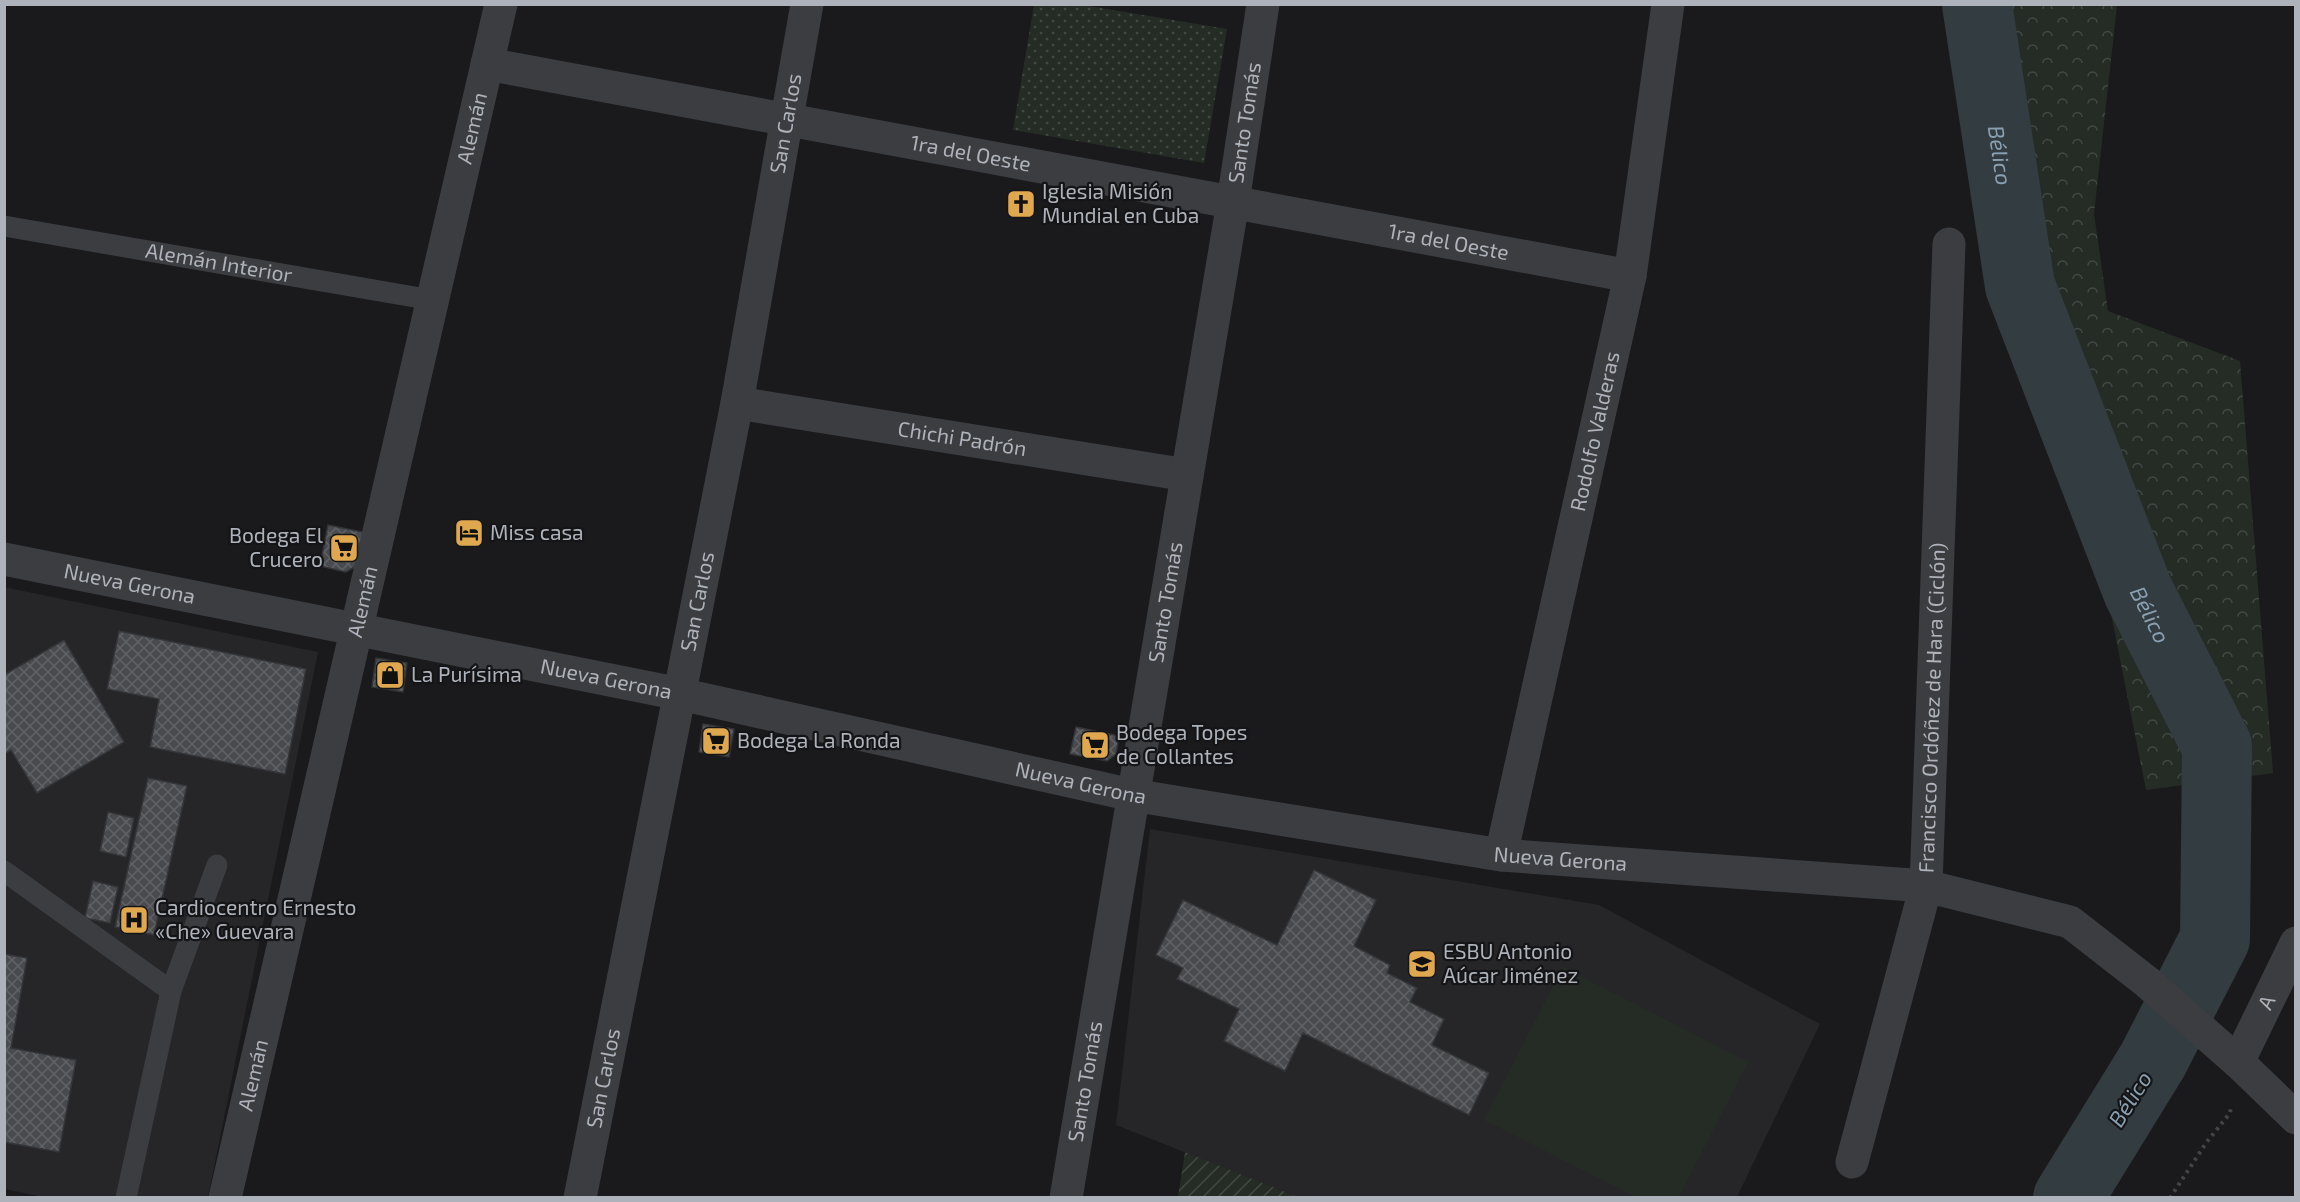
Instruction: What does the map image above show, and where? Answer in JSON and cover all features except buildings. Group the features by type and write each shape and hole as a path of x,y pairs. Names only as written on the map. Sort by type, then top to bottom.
{"street":[{"name":"Alemán","path":"225,1197 501,4"},
{"name":"San Carlos","path":"580,1197 737,403 807,4"},
{"name":"Santo Tomás","path":"1066,1197 1233,202 1263,4"},
{"name":"Rodolfo Valderas","path":"1501,855 1630,276 1668,4"},
{"name":"1ra del Oeste","path":"487,64 1630,276"},
{"name":"Francisco Ordóñez de Hara (Ciclón)","path":"1852,1162 1926,886 1949,244"},
{"name":"Chichi Padrón","path":"737,403 1187,475"},
{"name":"Nueva Gerona","path":"4,559 680,694 1132,795 1501,855 1926,886 2070,922 2147,982 2295,1118"},
{"name":"A","path":"2230,1056 2295,943"}],"lane":[{"name":"Alemán Interior","path":"4,226 432,300"},
{"path":"126,1197 171,992 217,866"},
{"path":"4,871 171,992"}],"path":[{"path":"2170,1197 2206,1143 2230,1113 2230,1056"}],"shaded area":[{"name":"Cardiocentro Ernesto «Che» Guevara","path":"4,587 318,652 208,1197 47,1198 5,1189"},
{"name":"ESBU Antonio Aúcar Jiménez","path":"1150,829 1599,905 1820,1024 1737,1197 1298,1197 1116,1125"}],"green space":[{"path":"1034,5 1083,5 1227,29 1204,163 1013,130"},
{"path":"1946,5 2117,5 2094,214 2108,311 2240,361 2273,773 2146,790 2095,533 2007,307"},
{"path":"1563,967 1748,1062 1679,1197 1636,1197 1484,1120"},
{"path":"1185,1152 1298,1197 1178,1197"}],"waterway":[{"name":"Bélico","path":"1977,4 2020,286 2138,591 2217,746 2215,939 2153,1060 2068,1198"}],"place":[{"name":"Iglesia Misión Mundial en Cuba","path":"1021,204"},
{"name":"Miss casa","path":"469,533"},
{"name":"Bodega El Crucero","path":"344,548"},
{"name":"La Purísima","path":"390,675"},
{"name":"Bodega La Ronda","path":"716,741"},
{"name":"Bodega Topes de Collantes","path":"1095,745"},
{"name":"Cardiocentro Ernesto «Che» Guevara","path":"134,920"},
{"name":"ESBU Antonio Aúcar Jiménez","path":"1422,964"}]}
